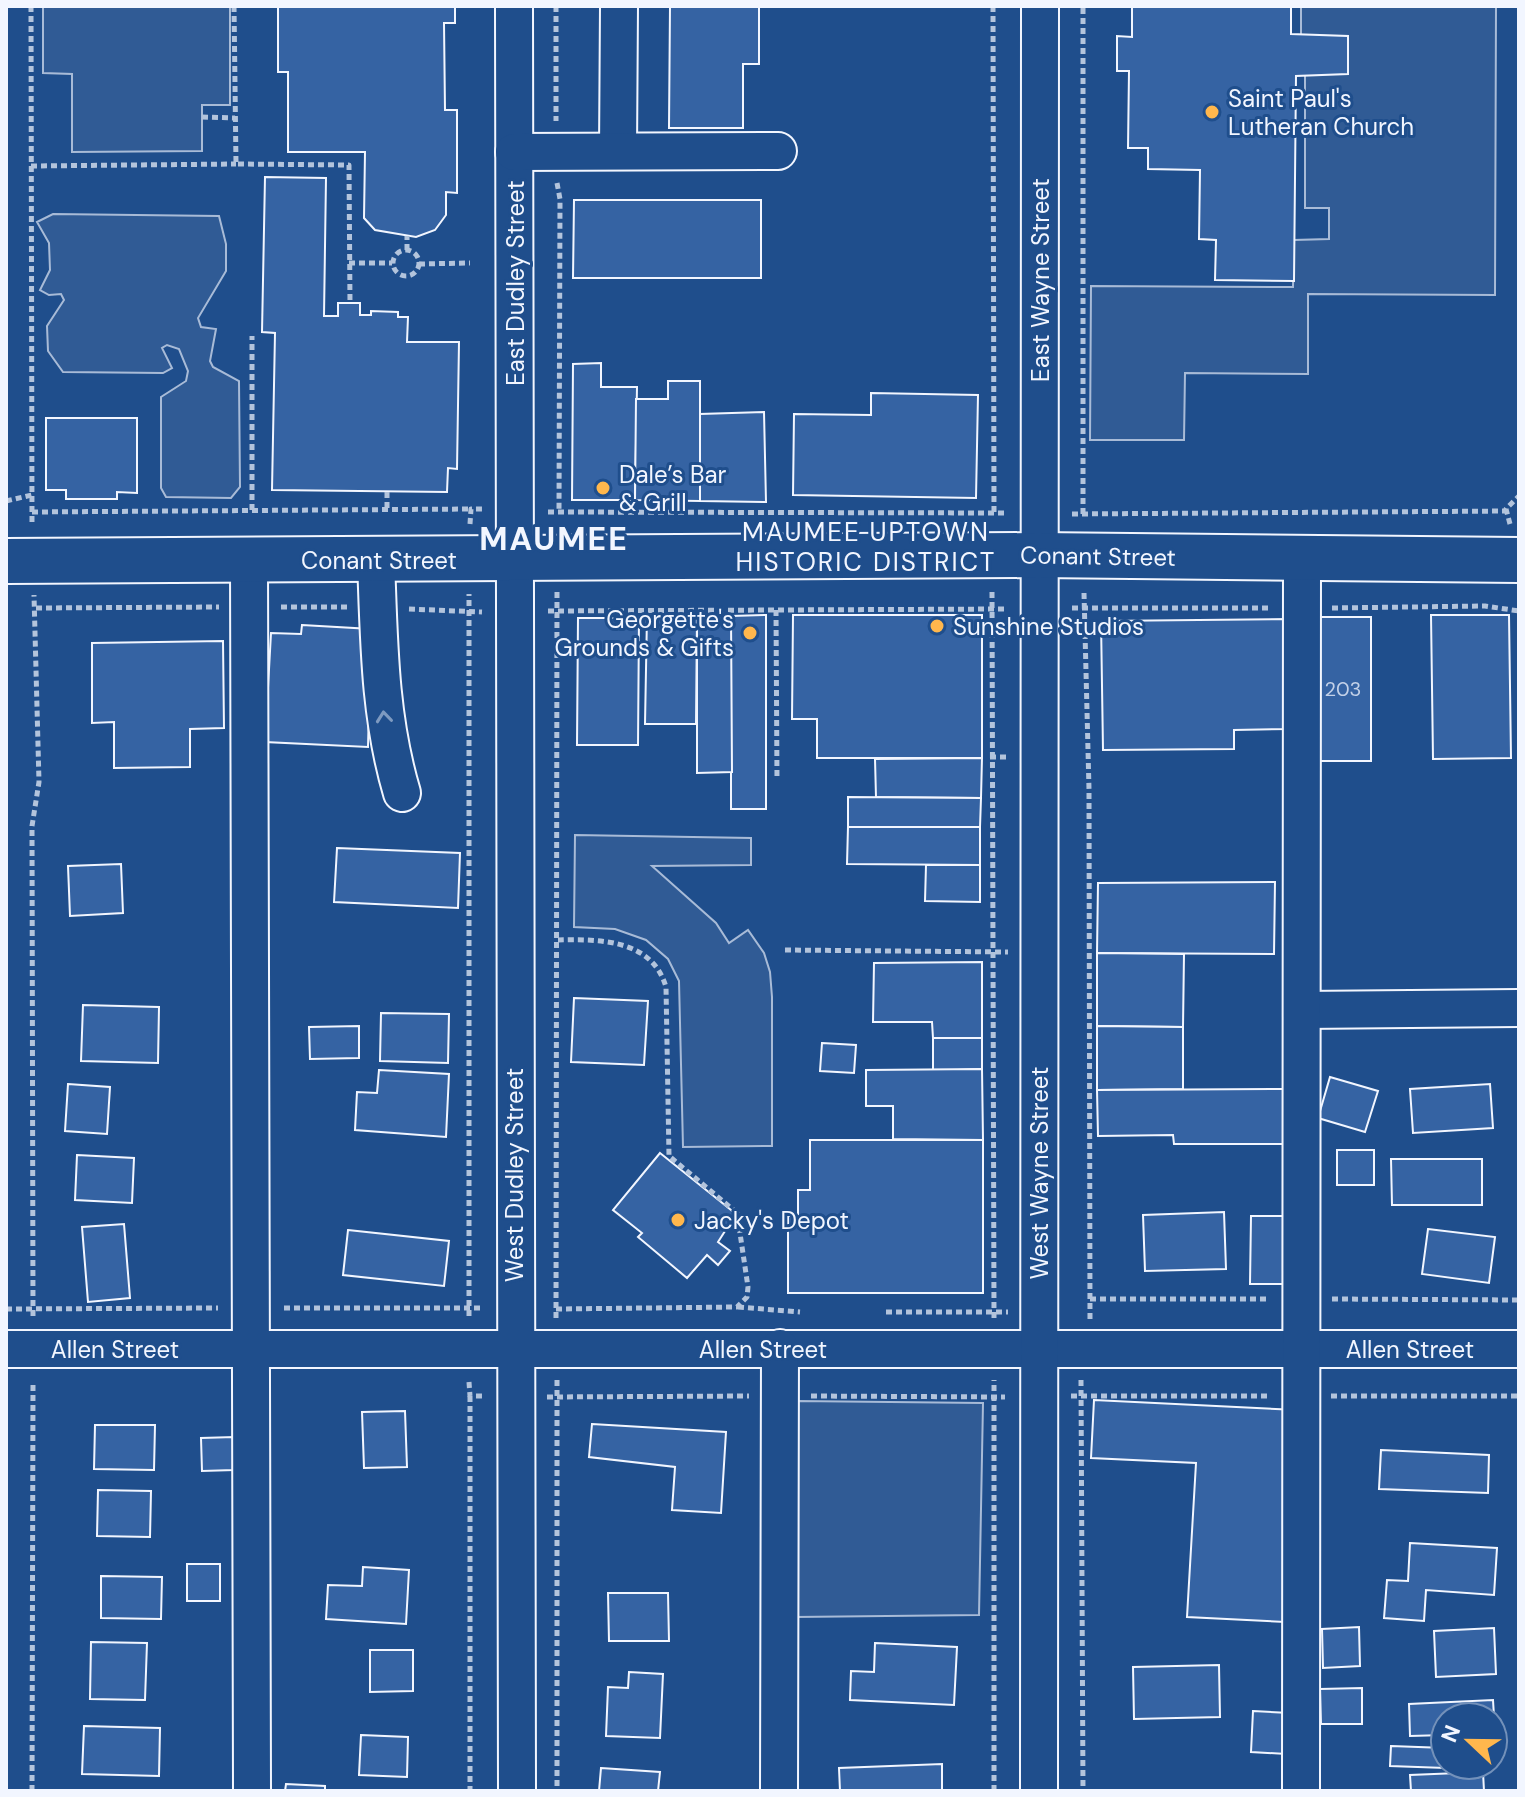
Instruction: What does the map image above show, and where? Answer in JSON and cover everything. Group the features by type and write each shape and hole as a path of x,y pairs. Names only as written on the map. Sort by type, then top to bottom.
{"main road":[{"name":"Conant Street","path":"20,561 1038,555 1519,560"}],"street":[{"name":"East Dudley Street","path":"514,6 514,152 534,512 516,560"},
{"path":"618,151 619,6"},
{"name":"East Wayne Street","path":"1038,555 1040,6"},
{"path":"514,152 778,151"},
{"name":"West Wayne Street","path":"1038,555 1039,1791"},
{"path":"376,560 387,744 402,793"},
{"name":"West Dudley Street","path":"516,560 513,1350 517,1791"},
{"path":"1301,1791 1302,560"},
{"path":"249,561 252,1791"},
{"path":"1302,1010 1519,1008"},
{"path":"779,1791 780,1348"},
{"name":"Allen Street","path":"19,1349 1519,1349"}],"path":[{"path":"31,6 32,512 20,561 39,782 32,826 19,1349 32,1791"},
{"path":"234,6 236,164"},
{"path":"556,6 556,151 562,305 559,513"},
{"path":"993,6 994,513"},
{"path":"1083,6 1083,514"},
{"path":"202,117 235,118"},
{"path":"31,166 349,165 350,303"},
{"path":"407,236 407,250"},
{"path":"407,250 415,253 419,264 414,274 406,277 395,272 392,263 395,255 407,250"},
{"path":"349,263 392,263"},
{"path":"419,264 470,263"},
{"path":"252,336 252,510"},
{"path":"387,491 387,508"},
{"path":"6,501 32,495"},
{"path":"32,512 387,508 534,512"},
{"path":"470,1791 471,509"},
{"path":"1083,1791 1081,1378 1090,1314 1086,608"},
{"path":"989,609 994,1791"},
{"path":"557,1791 558,610"},
{"path":"776,610 777,780"},
{"path":"558,940 593,939 624,944 645,957 663,976 666,987 669,1156 737,1213 748,1287 747,1297 737,1307"},
{"path":"785,950 1088,952"},
{"path":"556,1309 737,1307 811,1312"},
{"path":"872,1312 1090,1314"},
{"path":"470,1396 558,1397"}],"shaded area":[{"path":"43,6 230,6 230,105 202,105 202,151 72,152 72,74 43,73"},
{"path":"1301,6 1496,6 1495,295 1308,294 1308,374 1185,373 1184,440 1090,440 1091,286 1293,287 1294,240 1329,239 1329,208 1305,208 1305,74 1348,74 1348,37 1301,36"},
{"path":"53,214 219,216 226,244 226,271 198,318 201,327 216,329 210,361 213,367 239,381 240,487 231,498 166,497 161,488 161,397 186,381 188,371 179,349 167,345 162,348 172,368 163,373 63,372 48,351 47,326 64,300 61,294 49,295 40,290 50,270 49,243 37,222"},
{"path":"575,835 751,838 751,865 652,866 716,923 729,943 748,930 764,953 770,972 772,997 772,1146 683,1147 679,981 668,959 646,940 615,929 574,927"},
{"path":"797,1401 983,1403 979,1615 795,1617"}],"building":[{"path":"278,6 455,6 455,23 444,23 445,110 457,110 457,193 446,192 446,215 435,230 416,237 375,230 364,218 365,152 288,152 288,72 278,72"},
{"path":"670,6 759,6 759,64 743,64 743,128 669,128"},
{"name":"Saint Paul's Lutheran Church","path":"1132,6 1291,6 1291,34 1348,36 1348,74 1296,76 1294,281 1215,280 1216,240 1199,239 1200,170 1148,169 1148,148 1128,148 1129,71 1117,71 1117,36 1132,37"},
{"path":"265,177 326,178 324,316 338,316 338,303 360,303 360,315 371,315 371,311 398,312 398,317 408,317 407,342 459,342 457,469 448,468 447,492 272,490 275,333 262,332"},
{"path":"574,200 761,200 761,278 573,278"},
{"path":"601,363 601,387 637,387 635,500 572,500 573,364"},
{"path":"668,381 700,381 700,501 635,500 636,399 668,399"},
{"path":"871,393 978,395 976,498 793,495 794,414 871,415"},
{"path":"764,412 766,502 700,501 700,414"},
{"path":"46,418 137,418 137,493 117,492 117,499 66,499 66,490 46,490"},
{"path":"647,615 697,616 696,724 645,724"},
{"path":"766,615 766,809 731,809 731,616"},
{"path":"793,615 982,615 982,758 817,758 817,719 792,719"},
{"path":"1431,615 1509,615 1511,758 1433,759"},
{"path":"697,616 731,616 732,772 697,773"},
{"path":"1314,617 1371,617 1371,761 1315,761"},
{"path":"578,618 639,618 638,745 577,745"},
{"path":"1289,619 1290,729 1234,730 1234,749 1103,750 1101,621"},
{"path":"302,625 371,629 368,747 265,742 271,633 301,634"},
{"path":"223,641 224,728 190,729 190,767 114,768 114,722 92,723 92,643"},
{"path":"982,758 981,798 876,797 875,759"},
{"path":"848,797 981,798 980,827 848,827"},
{"path":"848,827 980,827 980,865 847,864"},
{"path":"337,848 460,853 458,908 334,902"},
{"path":"121,864 123,913 70,916 68,866"},
{"path":"926,865 980,865 980,902 925,901"},
{"path":"1275,882 1274,954 1097,953 1098,883"},
{"path":"1097,953 1184,954 1183,1027 1097,1026"},
{"path":"982,962 982,1038 933,1038 932,1022 873,1022 874,963"},
{"path":"574,998 648,1001 644,1065 571,1062"},
{"path":"83,1005 159,1007 158,1063 81,1061"},
{"path":"381,1013 449,1014 448,1063 380,1061"},
{"path":"359,1026 359,1058 310,1059 309,1027"},
{"path":"1097,1026 1183,1027 1183,1089 1097,1090"},
{"path":"933,1038 982,1038 982,1069 933,1071"},
{"path":"822,1043 856,1045 854,1073 820,1071"},
{"path":"982,1069 983,1140 893,1139 893,1106 866,1106 866,1070"},
{"path":"379,1070 449,1074 446,1137 355,1130 357,1092 377,1093"},
{"path":"1330,1077 1378,1091 1365,1132 1318,1118"},
{"path":"68,1084 110,1087 107,1134 65,1131"},
{"path":"1490,1084 1493,1128 1413,1133 1410,1089"},
{"path":"1286,1089 1286,1144 1174,1144 1173,1135 1098,1136 1097,1090"},
{"path":"810,1140 983,1140 983,1293 788,1293 788,1216 798,1216 798,1190 810,1190"},
{"path":"1337,1150 1374,1150 1374,1185 1337,1185"},
{"name":"Jacky's Depot","path":"660,1153 736,1214 718,1242 730,1251 718,1265 707,1255 687,1278 638,1237 642,1233 613,1210"},
{"path":"77,1155 134,1158 132,1203 75,1200"},
{"path":"1391,1159 1482,1159 1482,1205 1392,1205"},
{"path":"1224,1212 1226,1269 1145,1271 1143,1215"},
{"path":"1251,1216 1291,1216 1291,1284 1250,1284"},
{"path":"124,1224 130,1298 88,1302 82,1227"},
{"path":"1428,1229 1495,1237 1489,1283 1422,1274"},
{"path":"348,1230 449,1241 444,1286 343,1275"},
{"path":"1094,1400 1297,1410 1285,1622 1187,1617 1196,1463 1091,1458"},
{"path":"405,1411 407,1467 364,1468 362,1412"},
{"path":"592,1424 726,1432 721,1513 672,1510 675,1467 589,1457"},
{"path":"95,1425 155,1425 154,1470 94,1469"},
{"path":"234,1437 234,1470 202,1471 201,1438"},
{"path":"1381,1450 1489,1455 1488,1493 1379,1489"},
{"path":"98,1490 151,1491 150,1537 97,1536"},
{"path":"1410,1543 1497,1548 1494,1595 1426,1590 1424,1621 1384,1618 1387,1580 1408,1581"},
{"path":"187,1564 220,1564 220,1601 187,1601"},
{"path":"363,1567 409,1570 406,1624 326,1619 328,1585 362,1586"},
{"path":"101,1576 162,1577 161,1619 101,1618"},
{"path":"608,1593 668,1593 669,1641 609,1641"},
{"path":"1359,1627 1360,1666 1323,1668 1322,1629"},
{"path":"1494,1628 1496,1674 1436,1677 1434,1631"},
{"path":"91,1642 147,1643 145,1700 90,1699"},
{"path":"875,1643 957,1647 954,1705 850,1700 851,1671 874,1672"},
{"path":"370,1650 413,1650 413,1691 370,1692"},
{"path":"1219,1665 1220,1717 1134,1719 1133,1667"},
{"path":"629,1672 663,1674 660,1738 606,1736 608,1687 628,1688"},
{"path":"1362,1688 1362,1724 1321,1724 1320,1689"},
{"path":"1429,1703 1429,1735 1410,1736 1409,1704"},
{"path":"1253,1711 1289,1713 1286,1754 1251,1752"},
{"path":"84,1726 160,1728 159,1776 82,1774"},
{"path":"361,1735 408,1737 407,1777 359,1775"},
{"path":"1391,1746 1429,1747 1429,1767 1390,1766"},
{"path":"942,1764 942,1791 840,1791 839,1768"},
{"path":"601,1768 660,1772 658,1791 599,1791"},
{"path":"1429,1774 1429,1781 1483,1781 1484,1791 1411,1791 1410,1775"},
{"path":"286,1784 325,1786 325,1791 285,1791"}],"place":[{"name":"Saint Paul's Lutheran Church","path":"1212,112"},
{"name":"Dale’s Bar & Grill","path":"603,488"},
{"name":"Sunshine Studios","path":"937,626"},
{"name":"Georgette's Grounds & Gifts","path":"750,633"},
{"name":"Jacky's Depot","path":"678,1220"}],"district":[{"name":"MAUMEE","path":"554,539"},
{"name":"MAUMEE UPTOWN HISTORIC DISTRICT","path":"866,547"}]}
